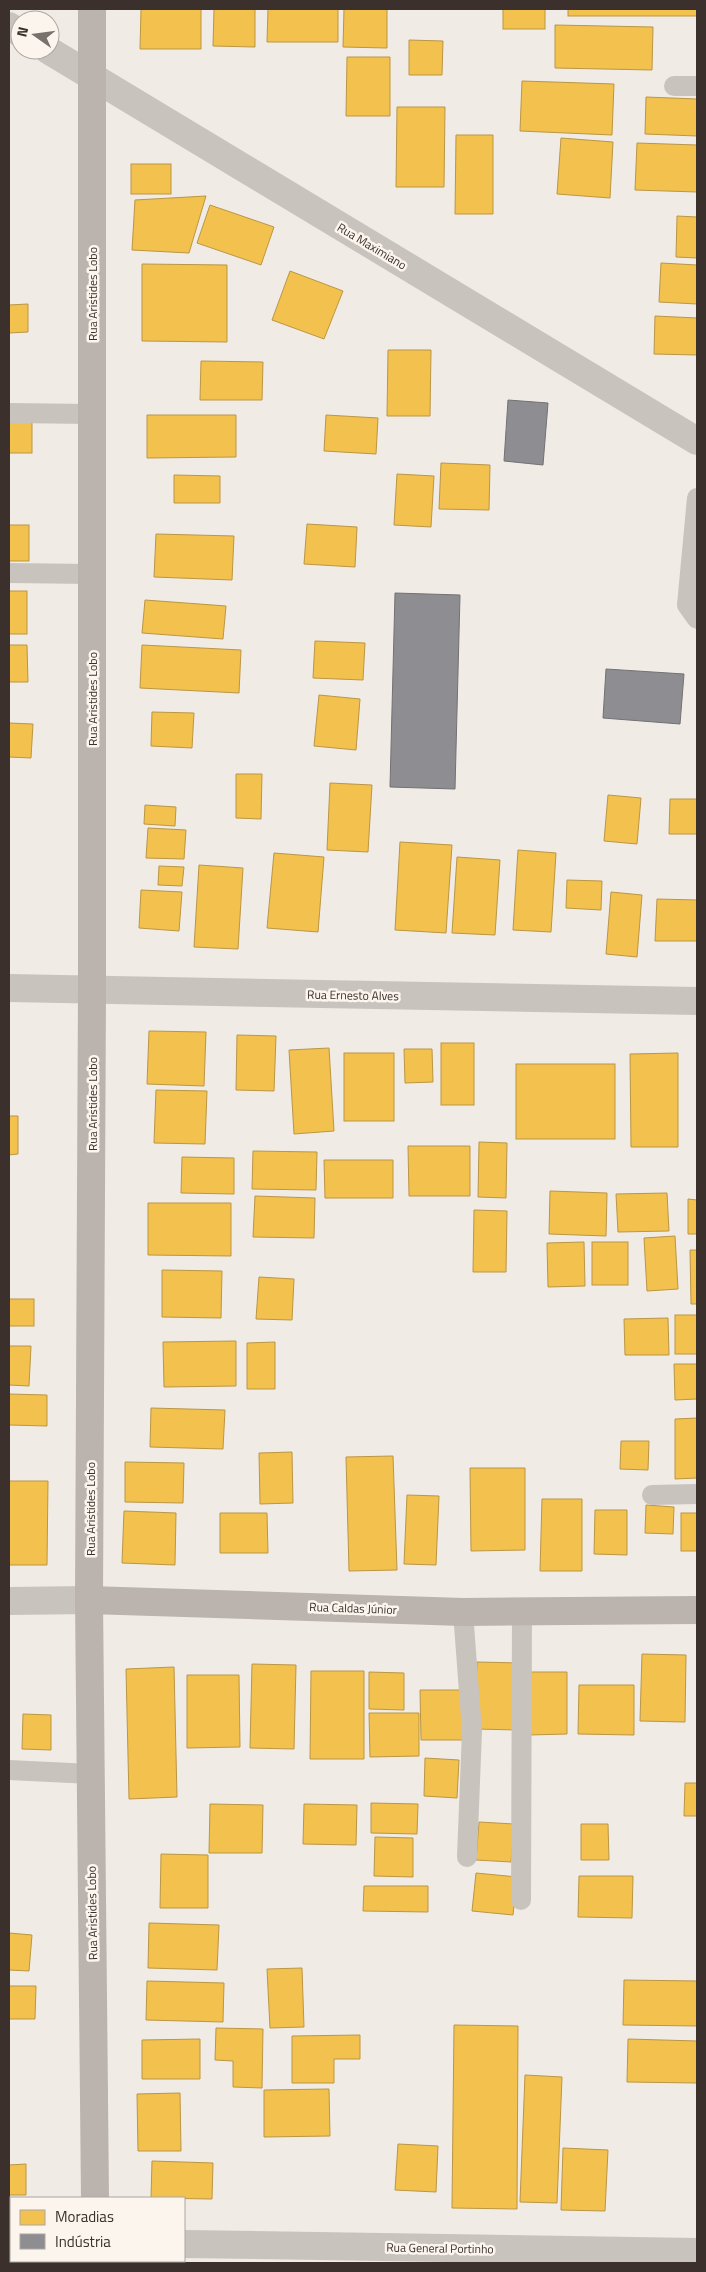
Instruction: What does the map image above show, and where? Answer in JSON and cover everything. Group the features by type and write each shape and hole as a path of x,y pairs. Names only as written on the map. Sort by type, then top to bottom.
{"street":[{"name":"Rua Aristides Lobo","path":"92,9 92,990 89,1600 95,2197"},
{"name":"Rua Maximiano","path":"60,58 697,441"},
{"name":"Rua Ernesto Alves","path":"9,988 697,1001"},
{"name":"Rua Caldas Júnior","path":"9,1601 89,1600 463,1612 697,1610"},
{"name":"Rua General Portinho","path":"185,2244 697,2252"}],"lane":[{"path":"674,86 697,86"},
{"path":"9,413 92,414"},
{"path":"697,498 687,605 697,619"},
{"path":"9,573 92,574"},
{"path":"652,1495 697,1494"},
{"path":"463,1612 472,1731 467,1857"},
{"path":"521,1900 522,1612"},
{"path":"9,1770 91,1774"}],"building: Moradias":[{"path":"141,9 201,9 201,49 140,49"},
{"path":"214,9 255,9 255,47 213,46"},
{"path":"268,9 338,9 338,42 267,42"},
{"path":"344,9 387,9 387,48 343,47"},
{"path":"503,9 545,9 545,29 503,29"},
{"path":"568,9 697,9 697,16 568,16"},
{"path":"555,25 653,27 652,70 555,68"},
{"path":"409,40 443,41 442,75 409,75"},
{"path":"347,57 390,57 390,116 346,116"},
{"path":"522,81 614,84 612,135 520,131"},
{"path":"646,97 697,99 697,136 645,134"},
{"path":"397,107 445,107 444,187 396,187"},
{"path":"456,135 493,135 493,214 455,214"},
{"path":"561,138 613,142 610,198 557,194"},
{"path":"637,143 697,145 697,192 635,190"},
{"path":"131,164 171,164 171,194 131,194"},
{"path":"206,196 189,253 132,250 135,200"},
{"path":"210,205 274,227 261,265 197,243"},
{"path":"677,216 697,217 697,258 676,257"},
{"path":"661,263 697,265 697,304 659,302"},
{"path":"142,264 227,265 227,342 142,341"},
{"path":"290,271 343,291 324,339 272,320"},
{"path":"28,304 28,332 9,333 9,305"},
{"path":"655,316 697,318 697,355 654,354"},
{"path":"388,350 431,350 430,416 387,416"},
{"path":"201,361 263,362 262,400 200,400"},
{"path":"147,415 236,415 236,457 147,458"},
{"path":"326,415 378,418 376,454 324,451"},
{"path":"9,418 32,418 32,453 9,453"},
{"path":"441,463 490,465 489,510 439,509"},
{"path":"397,474 434,476 431,527 394,525"},
{"path":"174,475 220,476 220,503 174,503"},
{"path":"307,524 357,527 355,567 304,564"},
{"path":"9,525 29,525 29,561 9,561"},
{"path":"156,534 234,536 232,580 154,577"},
{"path":"9,591 27,591 27,634 9,634"},
{"path":"145,600 226,606 223,639 142,633"},
{"path":"315,641 365,643 363,680 313,678"},
{"path":"9,645 27,645 28,682 9,682"},
{"path":"142,645 241,650 239,693 140,688"},
{"path":"319,695 360,699 356,750 314,746"},
{"path":"152,712 194,713 192,748 151,746"},
{"path":"9,723 33,724 31,758 9,757"},
{"path":"236,774 262,774 261,819 236,818"},
{"path":"330,783 372,785 368,852 327,850"},
{"path":"608,795 641,798 637,844 604,841"},
{"path":"670,799 697,799 697,834 669,834"},
{"path":"145,805 176,807 175,826 144,824"},
{"path":"148,828 186,830 184,859 146,858"},
{"path":"400,842 452,845 446,933 395,930"},
{"path":"518,850 556,853 551,932 513,930"},
{"path":"274,853 324,857 318,932 267,928"},
{"path":"457,857 500,860 495,935 452,933"},
{"path":"199,865 243,868 238,949 194,947"},
{"path":"159,866 184,867 182,886 158,885"},
{"path":"567,880 602,881 601,910 566,908"},
{"path":"141,890 182,892 179,931 139,928"},
{"path":"611,892 642,895 637,957 606,954"},
{"path":"657,899 697,900 697,941 655,941"},
{"path":"149,1031 206,1032 204,1086 147,1084"},
{"path":"237,1035 276,1036 274,1091 236,1090"},
{"path":"441,1043 474,1043 474,1105 441,1105"},
{"path":"329,1048 334,1131 294,1134 289,1050"},
{"path":"404,1049 432,1049 433,1082 405,1083"},
{"path":"344,1053 394,1053 394,1121 344,1121"},
{"path":"678,1053 678,1147 631,1147 630,1054"},
{"path":"516,1064 615,1064 615,1139 516,1139"},
{"path":"156,1090 207,1091 205,1144 154,1143"},
{"path":"9,1116 18,1116 18,1154 9,1155"},
{"path":"479,1142 507,1143 506,1198 478,1197"},
{"path":"408,1146 470,1146 470,1196 409,1196"},
{"path":"253,1151 317,1152 316,1190 252,1189"},
{"path":"182,1157 234,1158 234,1194 181,1193"},
{"path":"324,1160 393,1160 393,1198 325,1198"},
{"path":"550,1191 607,1193 606,1236 549,1234"},
{"path":"667,1193 669,1231 618,1232 616,1194"},
{"path":"255,1196 315,1198 314,1238 253,1237"},
{"path":"688,1199 697,1200 697,1234 688,1234"},
{"path":"148,1203 231,1203 231,1256 148,1255"},
{"path":"474,1210 507,1211 506,1272 473,1272"},
{"path":"675,1236 678,1289 647,1291 644,1238"},
{"path":"584,1242 585,1286 548,1287 547,1243"},
{"path":"592,1242 628,1242 628,1285 592,1285"},
{"path":"690,1250 697,1250 697,1304 691,1304"},
{"path":"162,1270 222,1271 221,1318 162,1317"},
{"path":"259,1277 294,1279 292,1320 256,1319"},
{"path":"9,1299 34,1299 34,1326 9,1326"},
{"path":"675,1315 697,1315 697,1354 675,1354"},
{"path":"668,1318 669,1355 625,1355 624,1319"},
{"path":"236,1341 236,1386 164,1387 163,1342"},
{"path":"275,1342 275,1389 247,1389 247,1343"},
{"path":"9,1346 31,1346 29,1386 9,1385"},
{"path":"674,1364 697,1364 697,1399 675,1400"},
{"path":"9,1394 47,1395 47,1426 9,1425"},
{"path":"151,1408 225,1410 223,1449 150,1447"},
{"path":"697,1418 697,1478 675,1479 675,1419"},
{"path":"621,1441 649,1441 648,1470 620,1469"},
{"path":"292,1452 293,1503 260,1504 259,1453"},
{"path":"393,1456 397,1570 349,1571 346,1457"},
{"path":"125,1462 184,1463 183,1503 125,1502"},
{"path":"470,1468 525,1468 525,1550 471,1551"},
{"path":"9,1481 48,1481 47,1565 9,1565"},
{"path":"407,1495 439,1496 436,1565 404,1564"},
{"path":"542,1499 582,1499 582,1571 540,1571"},
{"path":"646,1505 674,1507 673,1534 645,1533"},
{"path":"595,1510 627,1510 627,1555 594,1554"},
{"path":"124,1511 176,1513 175,1565 122,1563"},
{"path":"220,1513 267,1513 268,1553 220,1553"},
{"path":"681,1513 697,1513 697,1551 681,1551"},
{"path":"642,1654 686,1655 685,1722 640,1721"},
{"path":"477,1662 519,1663 517,1730 475,1729"},
{"path":"252,1664 296,1665 294,1749 250,1748"},
{"path":"174,1667 177,1797 129,1799 126,1669"},
{"path":"311,1671 364,1671 364,1759 310,1759"},
{"path":"369,1672 404,1673 404,1710 369,1709"},
{"path":"528,1672 567,1672 567,1734 529,1735"},
{"path":"187,1675 239,1675 240,1747 187,1748"},
{"path":"579,1685 634,1685 634,1735 578,1734"},
{"path":"420,1690 466,1690 467,1740 421,1740"},
{"path":"369,1713 419,1713 419,1756 370,1757"},
{"path":"23,1714 51,1715 51,1750 22,1749"},
{"path":"425,1758 459,1760 457,1798 424,1796"},
{"path":"685,1783 697,1783 697,1816 684,1816"},
{"path":"371,1803 418,1804 417,1834 371,1833"},
{"path":"210,1804 263,1805 262,1853 209,1853"},
{"path":"304,1804 357,1805 356,1845 303,1844"},
{"path":"479,1822 514,1824 511,1862 476,1860"},
{"path":"581,1824 608,1824 609,1860 581,1860"},
{"path":"375,1837 413,1838 413,1877 374,1876"},
{"path":"161,1854 208,1855 208,1908 160,1908"},
{"path":"476,1873 517,1877 513,1915 472,1911"},
{"path":"579,1876 633,1876 632,1918 578,1917"},
{"path":"364,1886 428,1886 428,1912 363,1911"},
{"path":"149,1923 219,1925 217,1970 148,1968"},
{"path":"9,1933 32,1935 29,1971 9,1970"},
{"path":"302,1968 304,2027 270,2028 267,1969"},
{"path":"624,1980 697,1981 697,2026 623,2025"},
{"path":"147,1981 224,1983 223,2022 146,2020"},
{"path":"9,1986 36,1986 35,2019 9,2019"},
{"path":"454,2025 518,2026 517,2209 452,2208"},
{"path":"216,2028 263,2029 262,2088 233,2087 233,2061 215,2060"},
{"path":"360,2035 360,2059 334,2059 334,2083 292,2083 292,2036"},
{"path":"200,2039 200,2079 142,2079 142,2040"},
{"path":"628,2039 697,2041 697,2083 627,2082"},
{"path":"525,2075 562,2077 557,2203 520,2202"},
{"path":"329,2089 330,2136 264,2137 264,2090"},
{"path":"180,2093 181,2151 138,2151 137,2094"},
{"path":"398,2144 438,2146 436,2192 395,2190"},
{"path":"563,2148 608,2150 605,2211 561,2210"},
{"path":"152,2161 213,2163 212,2199 151,2197"},
{"path":"26,2164 26,2195 9,2195 9,2165"}],"building: Indústria":[{"path":"508,400 548,403 543,465 504,461"},
{"path":"395,593 460,595 455,789 390,787"},
{"path":"606,669 684,674 680,724 603,718"}]}
